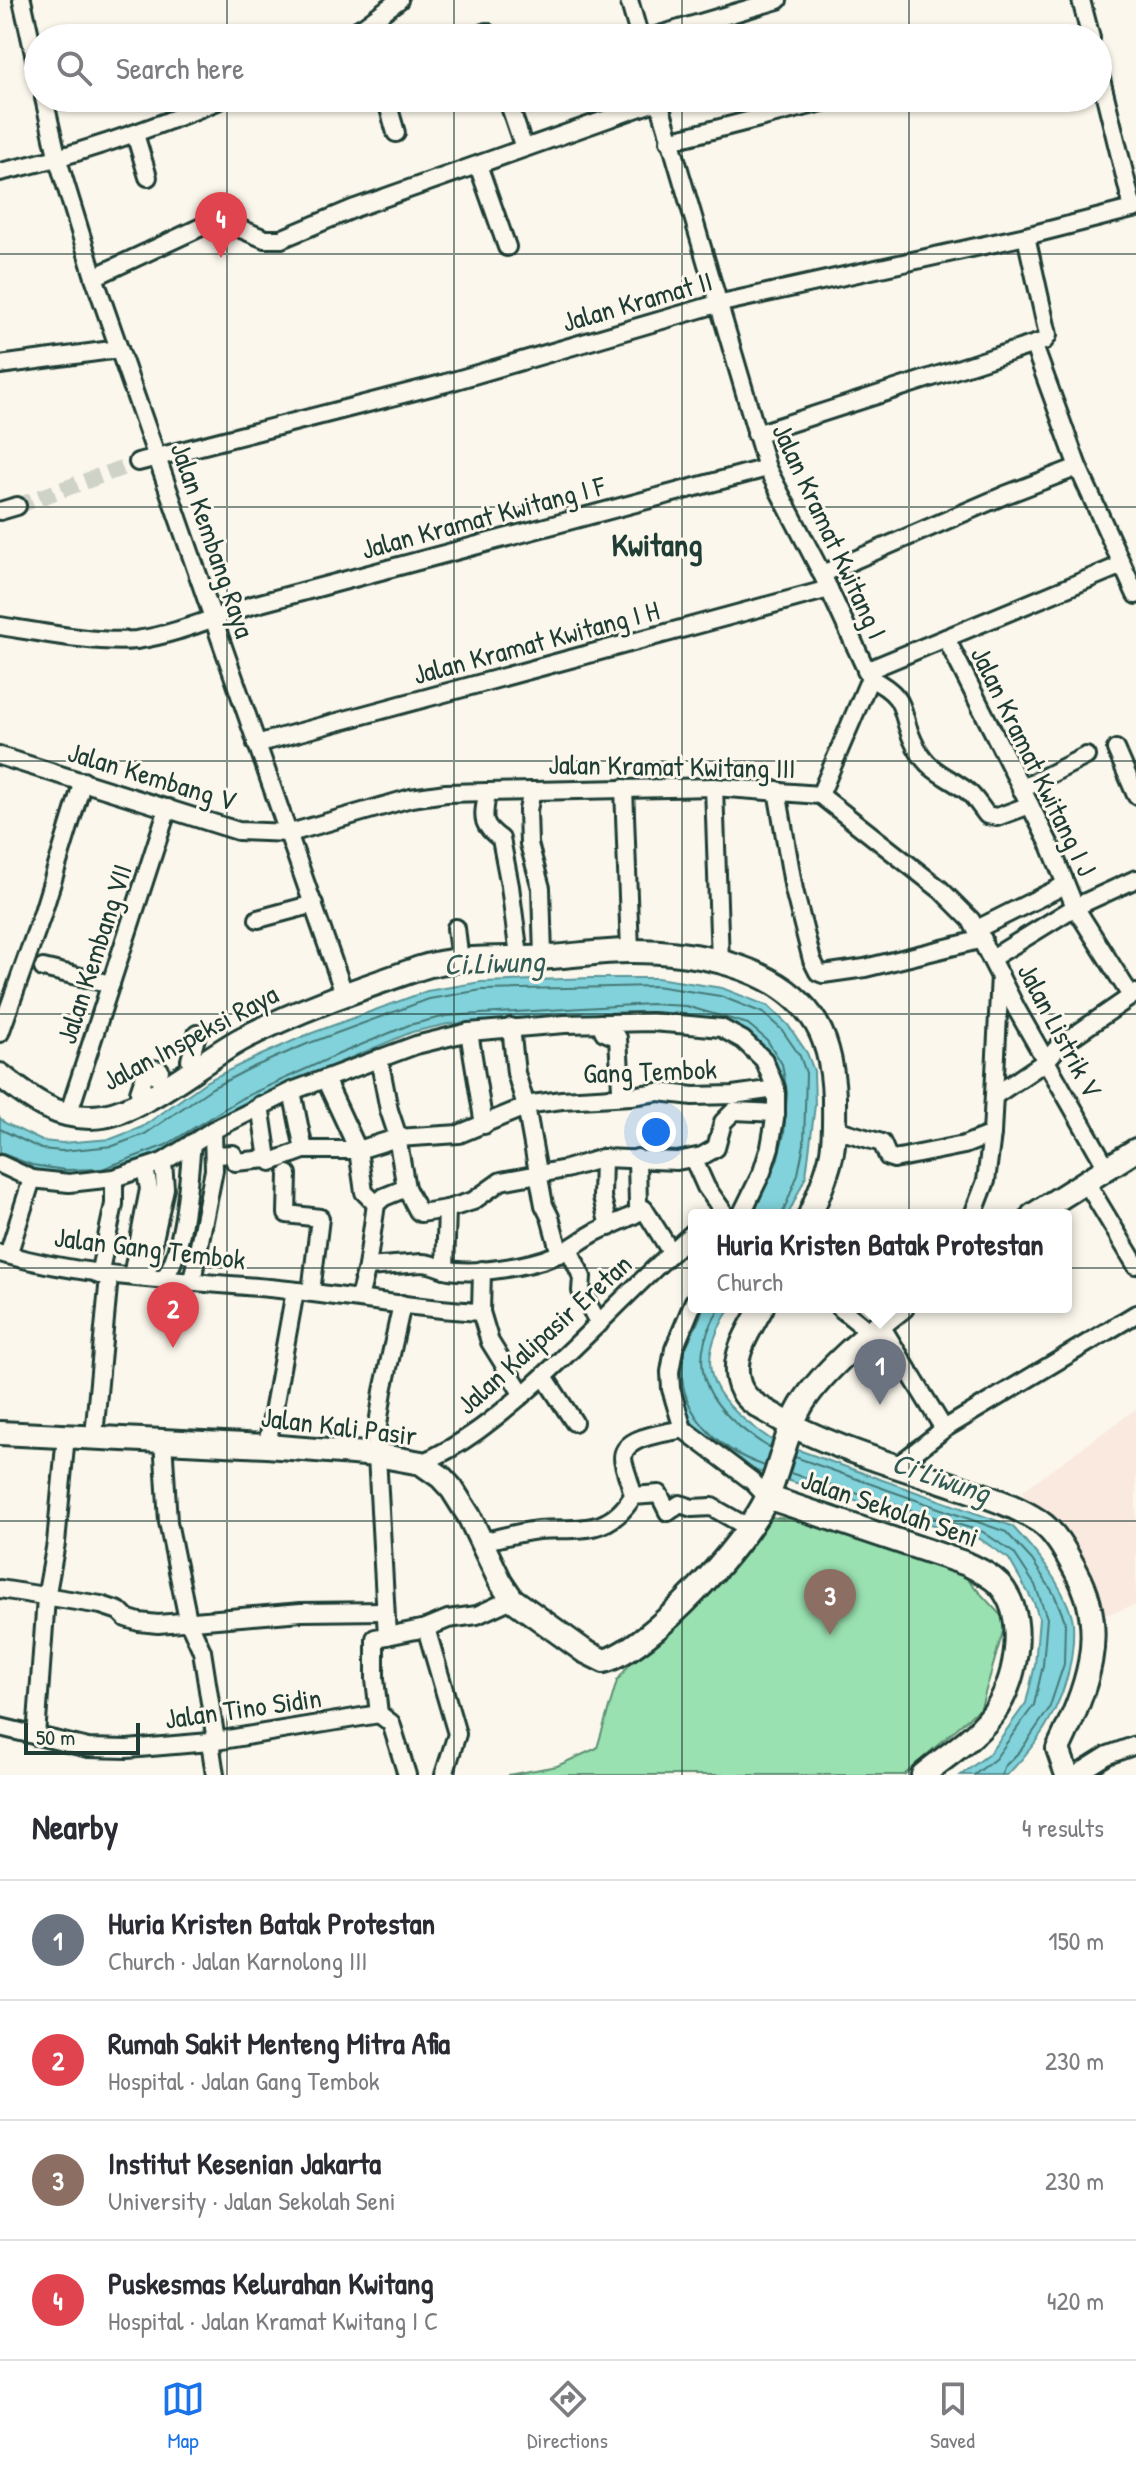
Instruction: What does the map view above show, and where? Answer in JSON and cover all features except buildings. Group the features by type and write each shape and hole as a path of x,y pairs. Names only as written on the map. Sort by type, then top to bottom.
{"street":[{"path":"22,0 27,24"},
{"path":"374,24 399,0"},
{"path":"629,0 636,24"},
{"path":"697,24 778,0"},
{"path":"1081,0 1084,24"},
{"name":"Jalan Kembang Raya","path":"47,112 58,160 94,277 345,996"},
{"path":"0,172 58,160 190,112"},
{"path":"390,112 396,133"},
{"path":"512,112 524,148"},
{"path":"94,277 214,221 222,221 265,239 281,239 355,208 624,112"},
{"name":"Jalan Kramat Kwitang I","path":"661,112 767,468 825,581 868,675 820,795"},
{"path":"669,141 783,112"},
{"path":"1109,112 1134,209"},
{"path":"135,134 148,177"},
{"path":"478,165 507,247"},
{"name":"Jalan Kramat II","path":"138,462 446,383 717,304 1134,209"},
{"path":"756,434 1044,341 1048,335 1026,236"},
{"path":"1034,346 1078,467 1136,595"},
{"path":"0,365 119,349"},
{"name":"Jalan Kramat Kwitang I H","path":"256,744 825,581 1005,495 1078,467"},
{"name":"Jalan Kramat Kwitang I F","path":"0,626 137,640 767,468"},
{"path":"0,511 17,506"},
{"path":"868,675 946,638 1122,565"},
{"name":"Jalan Kramat Kwitang I J","path":"946,638 1050,845 1075,907 1134,995"},
{"path":"868,675 891,689 899,701 915,746 930,767 944,779 969,792 987,815 997,817 1030,805"},
{"path":"1116,749 1136,795"},
{"name":"Jalan Kembang V","path":"0,756 238,831 290,833"},
{"path":"1021,789 1086,756"},
{"path":"0,1033 42,915 83,781"},
{"path":"714,787 720,962"},
{"name":"Jalan Kramat Kwitang III","path":"290,833 411,798 446,793 714,787 820,795 959,906 980,934 996,966 992,1134 986,1181 975,1209"},
{"path":"624,788 630,951"},
{"path":"777,790 794,890 812,960 818,972 823,974 865,968 980,934 1065,885"},
{"path":"532,791 528,810 529,844 541,888 543,957"},
{"path":"487,792 484,816 488,830 501,839 519,956"},
{"name":"Jalan Kembang VII","path":"68,1115 168,808"},
{"path":"996,966 1075,907 1136,879"},
{"path":"258,919 314,904"},
{"path":"456,928 460,961"},
{"name":"Jalan Inspeksi Raya","path":"0,1075 47,1109 68,1115 103,1116 121,1112 236,1042 287,1016 423,967 519,956 630,951 679,954 720,962 763,977 787,992 812,1017 829,1060 835,1129 831,1155 812,1209"},
{"name":"Jalan Listrik V","path":"996,966 1107,1168"},
{"path":"43,968 111,984"},
{"path":"994,1096 1046,1061 1059,1046 1134,995"},
{"path":"0,1164 32,1179 69,1183 114,1178 163,1162 260,1105 416,1045 469,1032 511,1027 651,1022 721,1028 757,1052 764,1060 776,1089 776,1113 762,1172 744,1209 738,1202 726,1209"},
{"path":"600,1023 604,1032 618,1038 621,1089 631,1096"},
{"path":"511,1027 516,1073 526,1106 544,1205 564,1251 582,1277 581,1291 599,1324"},
{"path":"469,1032 484,1125"},
{"path":"195,1068 190,1060 197,1034"},
{"path":"379,1058 406,1188 421,1213 473,1201 501,1181 566,1169 603,1158 677,1161 693,1158 717,1209"},
{"path":"325,1079 358,1150 364,1192 376,1204"},
{"name":"Gang Tembok","path":"216,1155 233,1154 235,1162 268,1159 271,1162 304,1150 358,1150 397,1138 459,1134 526,1106 562,1100 659,1092 693,1096 733,1095 776,1089"},
{"path":"292,1091 304,1150"},
{"path":"260,1105 268,1159"},
{"name":"Gang Tembok","path":"693,1158 716,1148 723,1122 734,1111 776,1113"},
{"path":"835,1129 882,1143 888,1157 894,1159 964,1145 992,1134"},
{"path":"192,1281 216,1155 213,1130"},
{"path":"163,1280 172,1269 186,1203 192,1143"},
{"path":"1043,1209 1136,1150"},
{"path":"603,1158 602,1197 609,1227"},
{"path":"637,1158 638,1206 644,1209 671,1252"},
{"path":"139,1277 165,1188 163,1162"},
{"path":"139,1277 149,1189 145,1168"},
{"path":"268,1441 320,1218 287,1214 288,1174"},
{"path":"94,1436 104,1275 114,1204 114,1178"},
{"path":"4,1254 32,1179"},
{"path":"1086,1182 1136,1265"},
{"path":"359,1298 376,1204 384,1197 406,1188"},
{"path":"445,1269 447,1209"},
{"path":"367,1267 431,1263 445,1269 482,1270 530,1263 564,1251 644,1209"},
{"name":"Jalan Kalipasir Eretan","path":"421,1463 442,1455 480,1431 523,1395 688,1237"},
{"name":"Jalan Gang Tembok","path":"4,1254 104,1275 192,1281 481,1312"},
{"path":"482,1270 481,1312 490,1342 523,1395"},
{"path":"387,1636 376,1438 402,1304"},
{"path":"689,1313 674,1349 670,1372 671,1389 683,1429 769,1492"},
{"path":"759,1313 740,1349 737,1378 748,1400 791,1431 1006,1503 1042,1523 1068,1557 1090,1604 1093,1650 1077,1710 1058,1749 1067,1775"},
{"path":"850,1313 876,1328 944,1429"},
{"name":"Jalan Kali Pasir","path":"0,1433 268,1441 421,1463 452,1489 495,1573 512,1599 595,1659 604,1661 615,1658 658,1626 704,1581 749,1528 769,1492 801,1407 813,1389 895,1313"},
{"path":"897,1466 944,1429 1136,1314"},
{"path":"544,1376 574,1422"},
{"path":"633,1496 624,1451 637,1440 683,1429"},
{"path":"36,1736 46,1598 56,1543 66,1435"},
{"path":"163,1440 168,1522 188,1620 202,1651 215,1775"},
{"name":"Jalan Sekolah Seni","path":"769,1492 967,1564 991,1577 1007,1597 1016,1632 1009,1685 996,1710 977,1730 923,1775"},
{"path":"481,1542 535,1530 601,1526 611,1522 633,1496 659,1494 668,1512 680,1504 692,1508 712,1507 749,1528"},
{"path":"0,1589 101,1605 139,1622 178,1624 188,1620 301,1612 385,1611"},
{"path":"407,1775 391,1723 379,1714 375,1638 426,1628 448,1619 477,1615 512,1599"},
{"path":"426,1628 457,1734 444,1775"},
{"name":"Jalan Tino Sidin","path":"0,1727 88,1748 114,1749 213,1742 379,1714"},
{"path":"1076,1775 1108,1755 1136,1745"}],"shaded area":[{"path":"1136,1409 1136,1605 1090,1620 1070,1595 1022,1491"}],"green space":[{"path":"765,1517 831,1522 957,1568 1006,1621 981,1707 904,1775 508,1775 557,1766 597,1748 617,1681 642,1648"}],"water":[{"path":"657,978 722,988 768,1006 788,1025 807,1053 814,1071 815,1105 806,1176 791,1209 747,1209 759,1188 775,1067 761,1045 743,1031 685,1014 651,1012 448,1024 412,1032 343,1061 246,1105 171,1152 102,1177 30,1173 0,1160 0,1118 42,1141 62,1143 111,1139 142,1127 207,1081 304,1036 427,991 481,982"},
{"path":"693,1313 728,1313 711,1350 710,1368 724,1399 754,1427 773,1441 1012,1526 1047,1568 1072,1617 1071,1660 1053,1714 1032,1746 1007,1775 961,1775 989,1754 1026,1703 1035,1665 1039,1618 1009,1559 980,1539 757,1471 731,1457 693,1424 682,1405 677,1384 677,1361 683,1335"}],"tunnel":[{"path":"17,506 138,462"}],"place":[{"name":"Puskesmas Kelurahan Kwitang","path":"221,258"},
{"name":"Rumah Sakit Menteng Mitra Afia","path":"173,1348"},
{"name":"Huria Kristen Batak Protestan","path":"880,1405"},
{"name":"Institut Kesenian Jakarta","path":"830,1635"}],"district":[{"name":"Kwitang","path":"657,545"}],"water label":[{"name":"Ci Liwung","path":"494,963"},
{"name":"Ci Liwung","path":"941,1478"}]}
